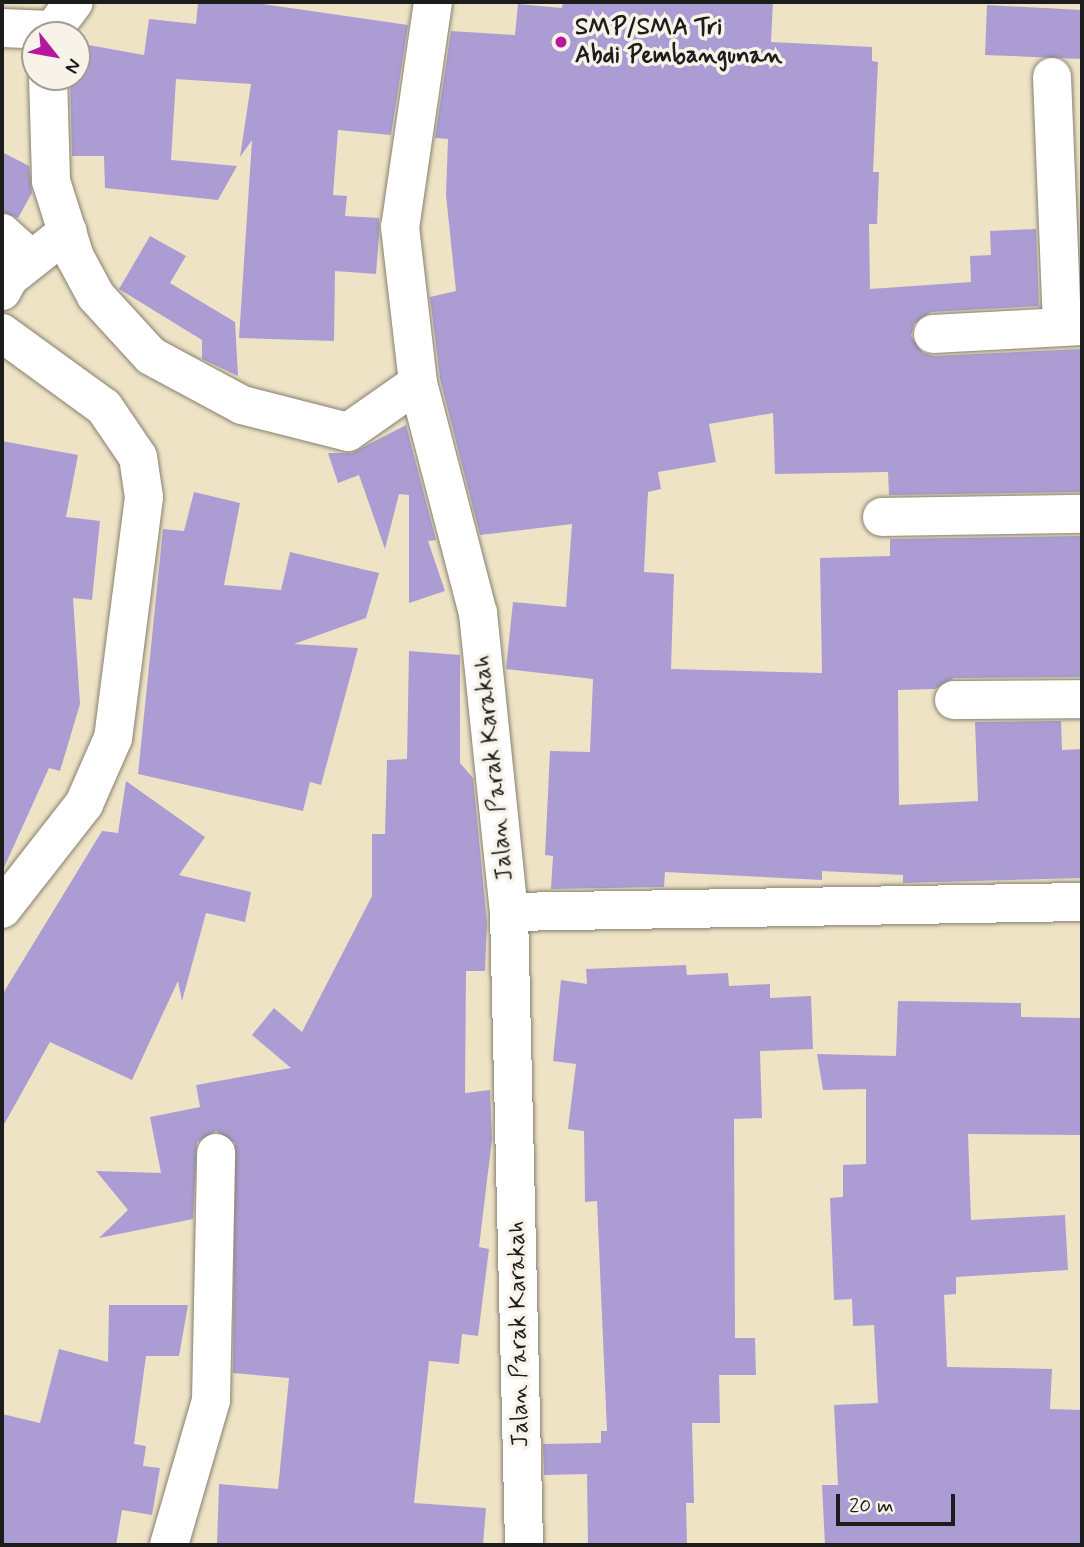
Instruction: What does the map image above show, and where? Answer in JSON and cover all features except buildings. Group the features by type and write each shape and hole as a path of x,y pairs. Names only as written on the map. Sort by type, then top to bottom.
{"street":[{"path":"59,21 74,2"},
{"name":"Jalan Parak Karakah","path":"433,2 400,227 418,383 478,613 509,912 524,1545"},
{"path":"2,28 21,30"},
{"path":"933,334 1072,326 1052,77"},
{"path":"48,91 51,181 87,283 151,356 242,405 348,432 418,383"},
{"path":"2,291 31,259 68,231"},
{"path":"2,233 31,259"},
{"path":"2,333 104,407 138,457 144,498 113,738 84,804 2,909"},
{"path":"883,517 1082,514"},
{"path":"954,700 1082,699"},
{"path":"509,912 1082,902"},
{"path":"169,1545 211,1401 216,1153"}],"place":[{"name":"SMP/SMA Tri Abdi Pembangunan","path":"561,42"}]}
